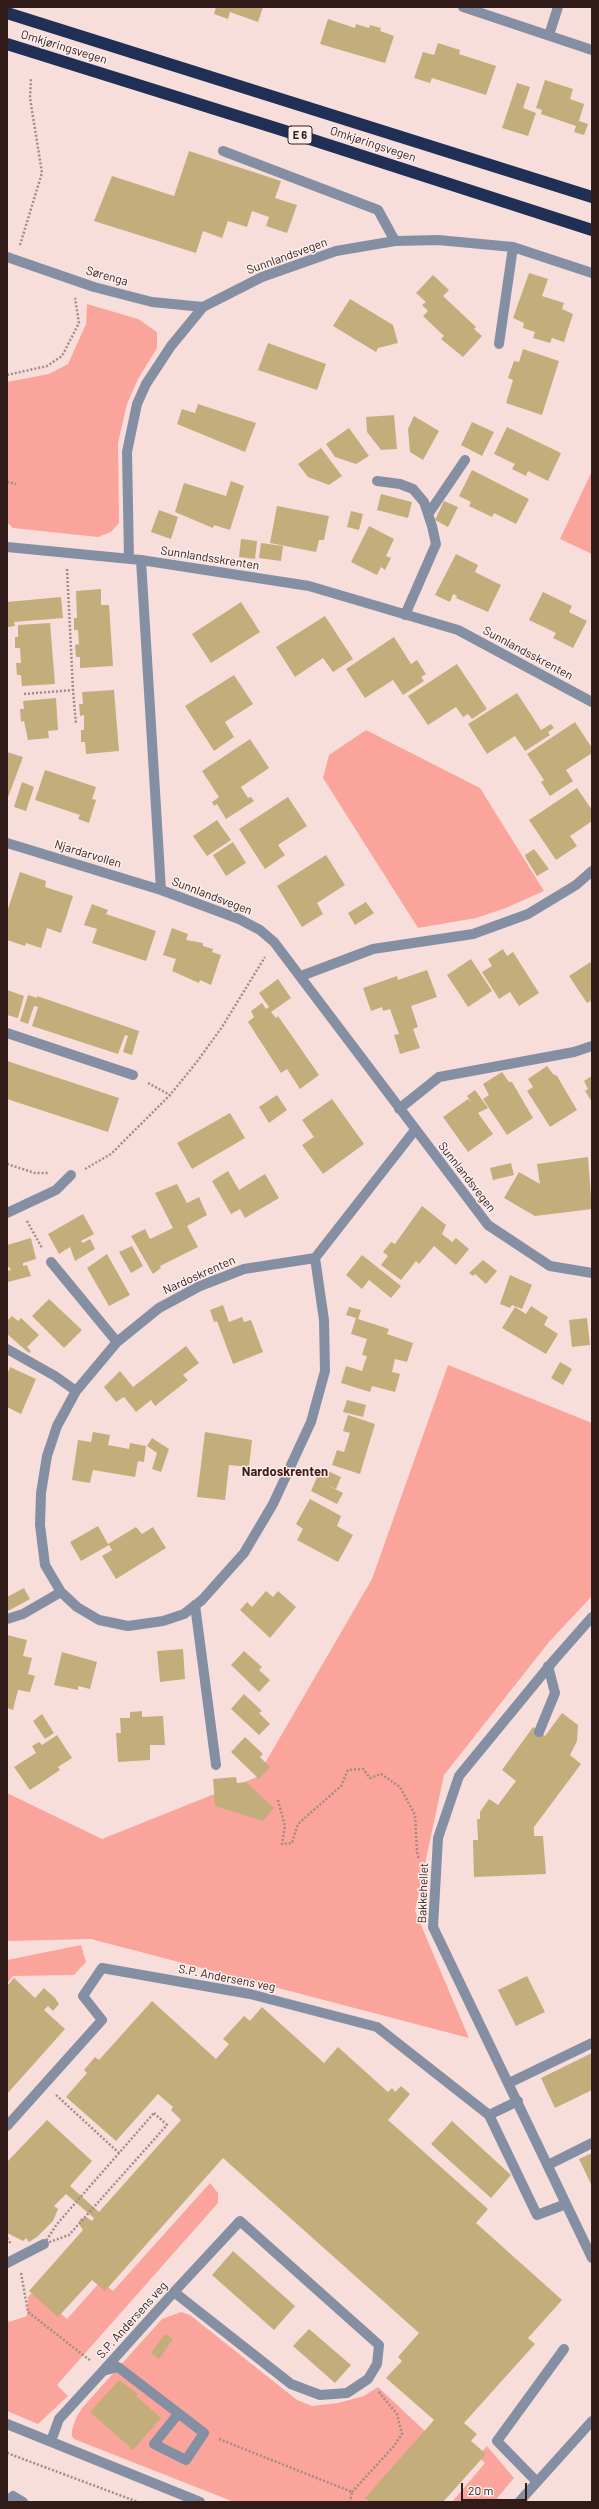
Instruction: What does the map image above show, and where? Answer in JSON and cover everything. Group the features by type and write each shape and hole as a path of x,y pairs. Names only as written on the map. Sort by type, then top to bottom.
{"highway":[{"name":"Omkjøringsvegen","path":"7,13 592,197"},
{"name":"Omkjøringsvegen","path":"7,44 282,130 592,230"}],"street":[{"path":"463,7 591,48"},
{"path":"549,35 558,7"},
{"path":"223,151 378,210 395,241"},
{"name":"Sunnlandsvegen","path":"129,559 127,452 138,404 146,384 171,346 203,307 262,277 336,251 395,241 438,240 513,247 592,273"},
{"path":"499,344 513,247"},
{"name":"Sørenga","path":"11,258 94,287 152,302 203,307"},
{"path":"429,513 464,460"},
{"path":"377,481 400,484 413,489 429,513 436,544 405,614"},
{"name":"Sunnlandsskrenten","path":"7,547 141,560 309,586 458,630 592,702"},
{"name":"Sunnlandsvegen","path":"141,560 162,890 239,919 260,930 274,942 301,976 414,1130 488,1225 550,1266 592,1273"},
{"name":"Njardarvollen","path":"7,843 162,890"},
{"path":"301,976 373,949 473,934 528,914 576,885 592,871"},
{"path":"7,1032 133,1075"},
{"path":"399,1109 439,1077 574,1052 592,1046"},
{"path":"315,1258 414,1130"},
{"path":"7,1213 56,1190 71,1174"},
{"name":"Nardoskrenten","path":"315,1258 324,1320 324,1371 311,1422 273,1504 244,1553 195,1605 184,1614 163,1621 128,1626 99,1620 77,1607 60,1592 45,1565 40,1524 41,1493 47,1456 57,1426 76,1391 117,1342 159,1308 200,1286 244,1269 315,1258"},
{"path":"51,1262 117,1342"},
{"path":"7,1350 55,1376 76,1391"},
{"path":"7,1619 23,1614 60,1592"},
{"path":"195,1605 216,1765"},
{"name":"Bakkehellet","path":"590,2251 433,1927 438,1838 459,1776 548,1666 592,1617"},
{"path":"539,1732 555,1693 548,1666"},
{"name":"S.P. Andersens veg","path":"7,2126 102,2020 83,1996 102,1968 250,1994 377,2027 489,2115"},
{"path":"509,2083 592,2043"},
{"path":"518,2101 489,2115 537,2215 566,2204"},
{"path":"548,2165 592,2144"},
{"name":"S.P. Andersens veg","path":"51,2441 59,2419 240,2221 379,2345 377,2364 368,2379"},
{"path":"7,2263 19,2259 44,2244"},
{"path":"174,2292 292,2384 320,2394 347,2393 368,2379"},
{"path":"537,2482 496,2441 564,2349"},
{"path":"103,2371 118,2368 204,2433 186,2460 154,2444 178,2414"},
{"path":"519,2502 592,2421"},
{"path":"7,2424 200,2502"},
{"path":"7,2502 13,2496 23,2502"}],"path":[{"path":"11,258 42,173 30,98 31,79"},
{"path":"7,375 47,366 62,356 79,323 75,298"},
{"path":"7,482 16,484"},
{"path":"67,552 73,690 76,724"},
{"path":"24,694 73,690"},
{"path":"7,1164 35,1172 71,1174 93,1166 111,1154 170,1095 196,1064 222,1027 274,942"},
{"path":"133,1075 170,1095"},
{"path":"36,1236 43,1250"},
{"path":"278,1800 285,1826 282,1844 292,1843 298,1824 341,1786 348,1770 363,1769 370,1778 381,1774 400,1787 415,1815 417,1852 421,1864"},
{"path":"66,2103 119,2153"},
{"path":"154,2113 167,2125 69,2235 44,2244 57,2224 154,2113"},
{"path":"19,2259 28,2312 103,2371"},
{"path":"350,2502 352,2492 394,2446 402,2434 397,2414 368,2379"},
{"path":"204,2433 352,2492"},
{"path":"7,2453 138,2502"}],"shaded area":[{"path":"87,304 138,319 157,332 157,348 138,379 127,404 118,443 119,523 111,532 98,537 13,528 7,522 7,382 49,374 68,364 86,324"},
{"path":"592,471 592,554 560,539"},
{"path":"366,730 480,788 544,891 506,908 476,918 418,928 323,778 329,755"},
{"path":"448,1365 592,1423 592,1596 549,1642 444,1775 415,1911 469,2038 91,1939 7,1941 7,1793 102,1839 257,1777 372,1579"},
{"path":"81,1945 86,1962 74,1975 13,1976 7,1984 7,1960"},
{"path":"210,2183 218,2193 218,2203 57,2385 68,2396 38,2424 7,2411 7,2317 9,2322 27,2316 28,2297 34,2290 67,2319 101,2281 113,2291"},
{"path":"181,2312 190,2315 297,2400 312,2406 338,2403 364,2396 378,2387 427,2433 366,2502 234,2502 74,2439 72,2436 72,2430 76,2418 82,2408 162,2319"},
{"path":"487,2446 514,2478 494,2502 452,2502 485,2463 478,2456"}],"building":[{"path":"216,7 263,7 258,22 230,12 228,19 214,14"},
{"path":"328,19 355,28 356,24 369,28 370,25 381,28 380,31 394,36 385,63 320,44"},
{"path":"438,43 460,50 459,54 496,66 486,95 432,78 430,83 414,78 423,52 434,55"},
{"path":"545,80 573,89 570,99 584,104 579,121 588,124 584,135 574,132 576,126 541,114 542,110 536,108"},
{"path":"517,83 530,87 523,108 536,113 528,136 502,128"},
{"path":"189,151 281,181 275,198 297,205 287,233 266,226 269,217 252,211 247,227 228,221 222,238 203,231 196,253 94,221 112,176 174,196"},
{"path":"529,273 548,279 542,296 564,303 562,309 573,314 564,342 552,338 550,343 533,338 535,332 523,328 524,323 513,318"},
{"path":"433,275 449,290 443,296 476,327 474,329 482,336 463,357 441,339 444,336 423,316 428,311 422,305 426,302 416,293"},
{"path":"350,299 393,325 398,343 378,348 376,352 333,326"},
{"path":"268,343 326,364 317,390 258,370"},
{"path":"523,349 559,361 542,415 506,403 513,380 508,378 514,361 519,362"},
{"path":"198,404 256,423 245,452 177,424 182,409 195,413"},
{"path":"394,415 397,449 381,450 367,432 366,417"},
{"path":"414,416 439,431 423,460 410,452 408,429"},
{"path":"472,422 494,432 482,456 461,445"},
{"path":"507,427 561,453 548,481 528,471 526,476 512,469 515,464 494,454"},
{"path":"349,428 369,456 356,464 335,457 326,444"},
{"path":"321,448 342,476 329,485 308,477 298,464"},
{"path":"472,470 529,499 516,524 494,513 492,517 469,506 471,502 459,496"},
{"path":"231,481 244,486 230,530 214,525 213,528 175,512 184,483 226,496"},
{"path":"381,494 412,502 408,518 377,510"},
{"path":"444,501 458,507 448,527 435,520"},
{"path":"277,506 329,516 324,540 319,540 316,552 270,543"},
{"path":"159,510 178,517 171,539 151,532"},
{"path":"351,511 363,514 359,530 347,527"},
{"path":"369,526 394,539 386,556 391,558 385,570 381,567 377,575 351,562"},
{"path":"241,539 257,541 255,559 239,557"},
{"path":"261,543 283,546 281,561 259,558"},
{"path":"456,554 478,565 475,572 501,585 488,612 456,598 457,596 453,594 450,602 435,595"},
{"path":"101,589 101,605 109,605 113,666 80,668 80,657 76,657 75,645 79,644 78,630 74,630 74,618 77,618 76,591"},
{"path":"543,592 572,606 569,612 587,621 573,648 553,638 556,633 529,620"},
{"path":"61,597 63,618 14,622 15,626 8,627 7,602"},
{"path":"241,602 260,632 211,663 192,634"},
{"path":"325,616 353,659 333,672 323,658 295,677 276,647"},
{"path":"50,623 55,684 22,686 21,675 17,675 16,663 21,663 20,648 15,648 15,637 18,637 18,625"},
{"path":"394,637 411,664 417,660 426,674 421,677 424,681 403,695 393,680 365,698 346,669"},
{"path":"457,664 487,709 472,719 468,714 463,717 456,707 428,725 408,696"},
{"path":"234,675 253,704 225,722 234,737 214,751 185,706"},
{"path":"114,690 119,751 86,754 85,742 81,742 81,730 84,730 84,715 80,716 79,704 83,704 82,692"},
{"path":"517,693 541,730 551,724 554,728 548,732 550,735 525,751 515,736 487,754 468,724"},
{"path":"56,698 58,730 48,731 49,738 28,740 24,721 21,722 20,709 24,709 23,701"},
{"path":"575,722 592,748 592,753 566,770 573,781 550,796 541,782 544,780 527,754"},
{"path":"250,739 269,768 241,787 248,798 251,797 254,801 226,819 217,804 214,806 212,802 219,797 202,771"},
{"path":"7,752 23,757 7,800"},
{"path":"45,770 96,787 92,799 96,800 89,823 78,819 80,815 35,800"},
{"path":"22,782 34,787 26,811 14,807"},
{"path":"577,788 592,810 592,821 570,836 577,846 556,860 529,820"},
{"path":"288,797 307,826 278,845 285,855 265,869 239,829"},
{"path":"217,820 231,840 207,856 193,836"},
{"path":"233,842 246,863 226,876 213,855"},
{"path":"534,849 549,869 537,876 525,855"},
{"path":"326,855 345,885 317,903 323,914 302,927 277,886"},
{"path":"20,872 46,881 45,887 73,896 61,933 47,928 41,948 26,943 25,946 7,940 7,912"},
{"path":"366,902 374,913 355,925 348,913"},
{"path":"92,904 108,910 106,914 156,931 146,961 92,943 97,929 84,925"},
{"path":"172,928 188,934 186,940 203,943 203,946 213,949 212,952 221,955 211,985 200,980 199,983 172,971 176,959 163,955"},
{"path":"503,949 507,956 513,952 539,993 519,1006 510,992 499,999 482,972 492,966 488,959"},
{"path":"471,959 492,991 468,1007 447,975"},
{"path":"592,961 592,1000 587,1003 569,976"},
{"path":"427,970 437,997 411,1006 418,1027 413,1029 420,1048 400,1054 394,1035 399,1034 390,1009 383,1011 382,1007 371,1011 363,988 397,976 398,980"},
{"path":"278,979 291,998 271,1012 276,1018 278,1016 319,1075 300,1089 287,1069 281,1073 248,1022 254,1017 251,1011 262,1003 266,1009 269,1007 259,993"},
{"path":"7,990 24,996 18,1018 7,1015"},
{"path":"28,995 37,998 37,996 139,1031 132,1055 123,1052 128,1036 125,1035 118,1054 32,1026 38,1007 34,1006 28,1024 20,1021"},
{"path":"7,1061 119,1098 108,1132 7,1099"},
{"path":"547,1066 553,1074 557,1076 577,1110 550,1127 527,1091 533,1087 528,1079"},
{"path":"502,1072 509,1082 512,1082 533,1118 507,1135 483,1099 489,1095 483,1084"},
{"path":"592,1076 592,1102 585,1091 588,1089 584,1081"},
{"path":"475,1090 488,1108 478,1113 493,1134 468,1152 443,1117 468,1099 472,1103 467,1096"},
{"path":"277,1095 287,1110 269,1123 259,1107"},
{"path":"332,1099 364,1144 323,1174 302,1145 314,1137 302,1120"},
{"path":"230,1113 245,1138 192,1169 177,1143"},
{"path":"588,1157 592,1209 535,1216 504,1198 519,1172 540,1184 537,1164"},
{"path":"511,1163 514,1175 493,1180 490,1168"},
{"path":"228,1171 239,1190 265,1174 279,1198 245,1218 240,1209 231,1214 212,1181"},
{"path":"177,1184 187,1203 199,1197 207,1215 187,1226 198,1247 160,1266 161,1268 153,1274 131,1236 145,1229 150,1239 173,1228 155,1193"},
{"path":"422,1206 446,1225 442,1234 452,1242 456,1238 469,1249 456,1265 434,1246 419,1264 416,1261 401,1280 381,1265 388,1256 383,1252 391,1242 395,1244"},
{"path":"83,1214 94,1234 81,1241 83,1243 90,1239 95,1249 75,1261 70,1247 59,1254 48,1234"},
{"path":"31,1238 36,1259 23,1263 23,1266 27,1265 31,1276 8,1282 7,1271 11,1270 7,1267 7,1245"},
{"path":"132,1246 143,1266 131,1273 119,1252"},
{"path":"107,1254 130,1295 109,1306 87,1268"},
{"path":"362,1255 401,1286 391,1298 369,1280 362,1289 346,1275"},
{"path":"483,1260 497,1271 486,1284 475,1274 473,1276 469,1273"},
{"path":"510,1275 532,1285 522,1309 512,1305 510,1308 500,1304"},
{"path":"49,1299 82,1330 64,1348 32,1316"},
{"path":"223,1305 229,1322 242,1317 244,1322 251,1320 263,1352 233,1364 217,1321 214,1322 210,1310"},
{"path":"531,1306 548,1317 544,1325 558,1334 546,1354 502,1328 515,1307 526,1314"},
{"path":"349,1307 361,1310 358,1319 389,1329 387,1334 413,1343 407,1362 395,1359 392,1372 400,1374 395,1392 372,1386 370,1392 341,1383 346,1366 362,1371 367,1356 362,1355 367,1339 351,1334 356,1318 346,1315"},
{"path":"12,1316 18,1321 21,1318 39,1335 27,1347 31,1351 29,1353 7,1334 7,1321"},
{"path":"587,1318 590,1345 572,1347 569,1320"},
{"path":"186,1346 199,1363 183,1375 188,1380 155,1406 151,1400 136,1412 124,1397 116,1402 104,1387 120,1371 133,1387"},
{"path":"560,1362 572,1369 563,1385 551,1378"},
{"path":"10,1367 36,1379 21,1414 7,1407 7,1375"},
{"path":"347,1400 366,1405 363,1417 343,1412"},
{"path":"348,1415 375,1424 360,1474 332,1465 337,1450 344,1452 350,1433 343,1431"},
{"path":"93,1432 110,1435 108,1445 129,1449 130,1443 146,1446 144,1462 138,1461 135,1477 93,1470 90,1483 72,1480 78,1440 91,1442"},
{"path":"205,1432 252,1440 249,1467 229,1465 225,1500 197,1497"},
{"path":"152,1438 169,1449 161,1472 152,1469 157,1453 147,1446"},
{"path":"321,1468 341,1477 336,1489 323,1483 343,1493 337,1504 311,1491"},
{"path":"310,1499 341,1516 337,1526 353,1535 338,1562 297,1540 303,1529 296,1524"},
{"path":"98,1526 108,1544 136,1527 142,1534 153,1527 166,1548 116,1579 102,1556 112,1550 109,1545 81,1561 70,1542"},
{"path":"24,1588 30,1599 8,1611 7,1597"},
{"path":"266,1591 273,1597 278,1591 296,1607 270,1638 240,1610 247,1602 252,1607"},
{"path":"7,1635 27,1640 23,1656 32,1658 28,1674 35,1676 30,1692 18,1690 13,1710 7,1708"},
{"path":"183,1649 185,1679 160,1682 157,1651"},
{"path":"244,1651 262,1667 259,1670 270,1680 259,1692 231,1665"},
{"path":"62,1652 97,1662 90,1689 78,1686 78,1690 54,1685"},
{"path":"244,1694 262,1711 259,1713 270,1724 259,1735 231,1709"},
{"path":"142,1711 142,1717 163,1716 165,1745 150,1745 150,1760 118,1762 116,1733 121,1733 120,1718 130,1718 130,1712"},
{"path":"562,1713 578,1725 577,1741 570,1755 581,1764 534,1827 534,1836 543,1836 546,1874 474,1877 473,1840 478,1840 477,1819 480,1819 480,1812 489,1799 498,1805 516,1781 502,1770 533,1727 545,1736"},
{"path":"42,1714 54,1733 45,1739 33,1721"},
{"path":"57,1735 72,1758 58,1767 60,1770 30,1790 14,1767 36,1753 32,1746 39,1742 42,1745"},
{"path":"245,1737 263,1754 260,1757 270,1767 259,1779 231,1752"},
{"path":"236,1777 237,1783 246,1782 274,1808 263,1821 215,1806 213,1779"},
{"path":"527,1976 545,2012 516,2026 498,1990"},
{"path":"14,1978 35,1998 44,1988 55,1998 59,2004 53,2011 48,2006 44,2010 65,2029 7,2094 7,1986"},
{"path":"152,2001 216,2059 229,2044 223,2039 244,2016 250,2021 262,2007 324,2063 338,2047 388,2092 392,2088 395,2092 401,2086 410,2094 388,2120 488,2209 476,2223 562,2300 528,2338 535,2344 464,2423 477,2434 471,2441 486,2454 443,2502 369,2502 365,2498 434,2420 386,2378 402,2361 398,2357 419,2333 223,2158 105,2291 92,2280 58,2317 29,2291 83,2230 79,2224 80,2219 86,2217 92,2221 94,2218 66,2194 54,2206 58,2209 53,2221 37,2237 29,2242 26,2238 23,2241 7,2233 7,2162 47,2120 92,2161 70,2186 99,2212 181,2120 171,2110 173,2107 158,2094 116,2141 66,2097 87,2073 84,2070 95,2057 99,2060"},
{"path":"592,2053 592,2090 555,2108 541,2078"},
{"path":"452,2121 511,2175 491,2198 431,2144"},
{"path":"592,2153 592,2186 579,2159"},
{"path":"233,2251 295,2306 274,2330 212,2275"},
{"path":"309,2329 351,2365 335,2383 293,2346"},
{"path":"165,2334 173,2339 159,2359 151,2353"},
{"path":"119,2380 138,2394 136,2396 161,2418 133,2450 90,2412"}],"district":[{"name":"Nardoskrenten","path":"285,1472"}]}
